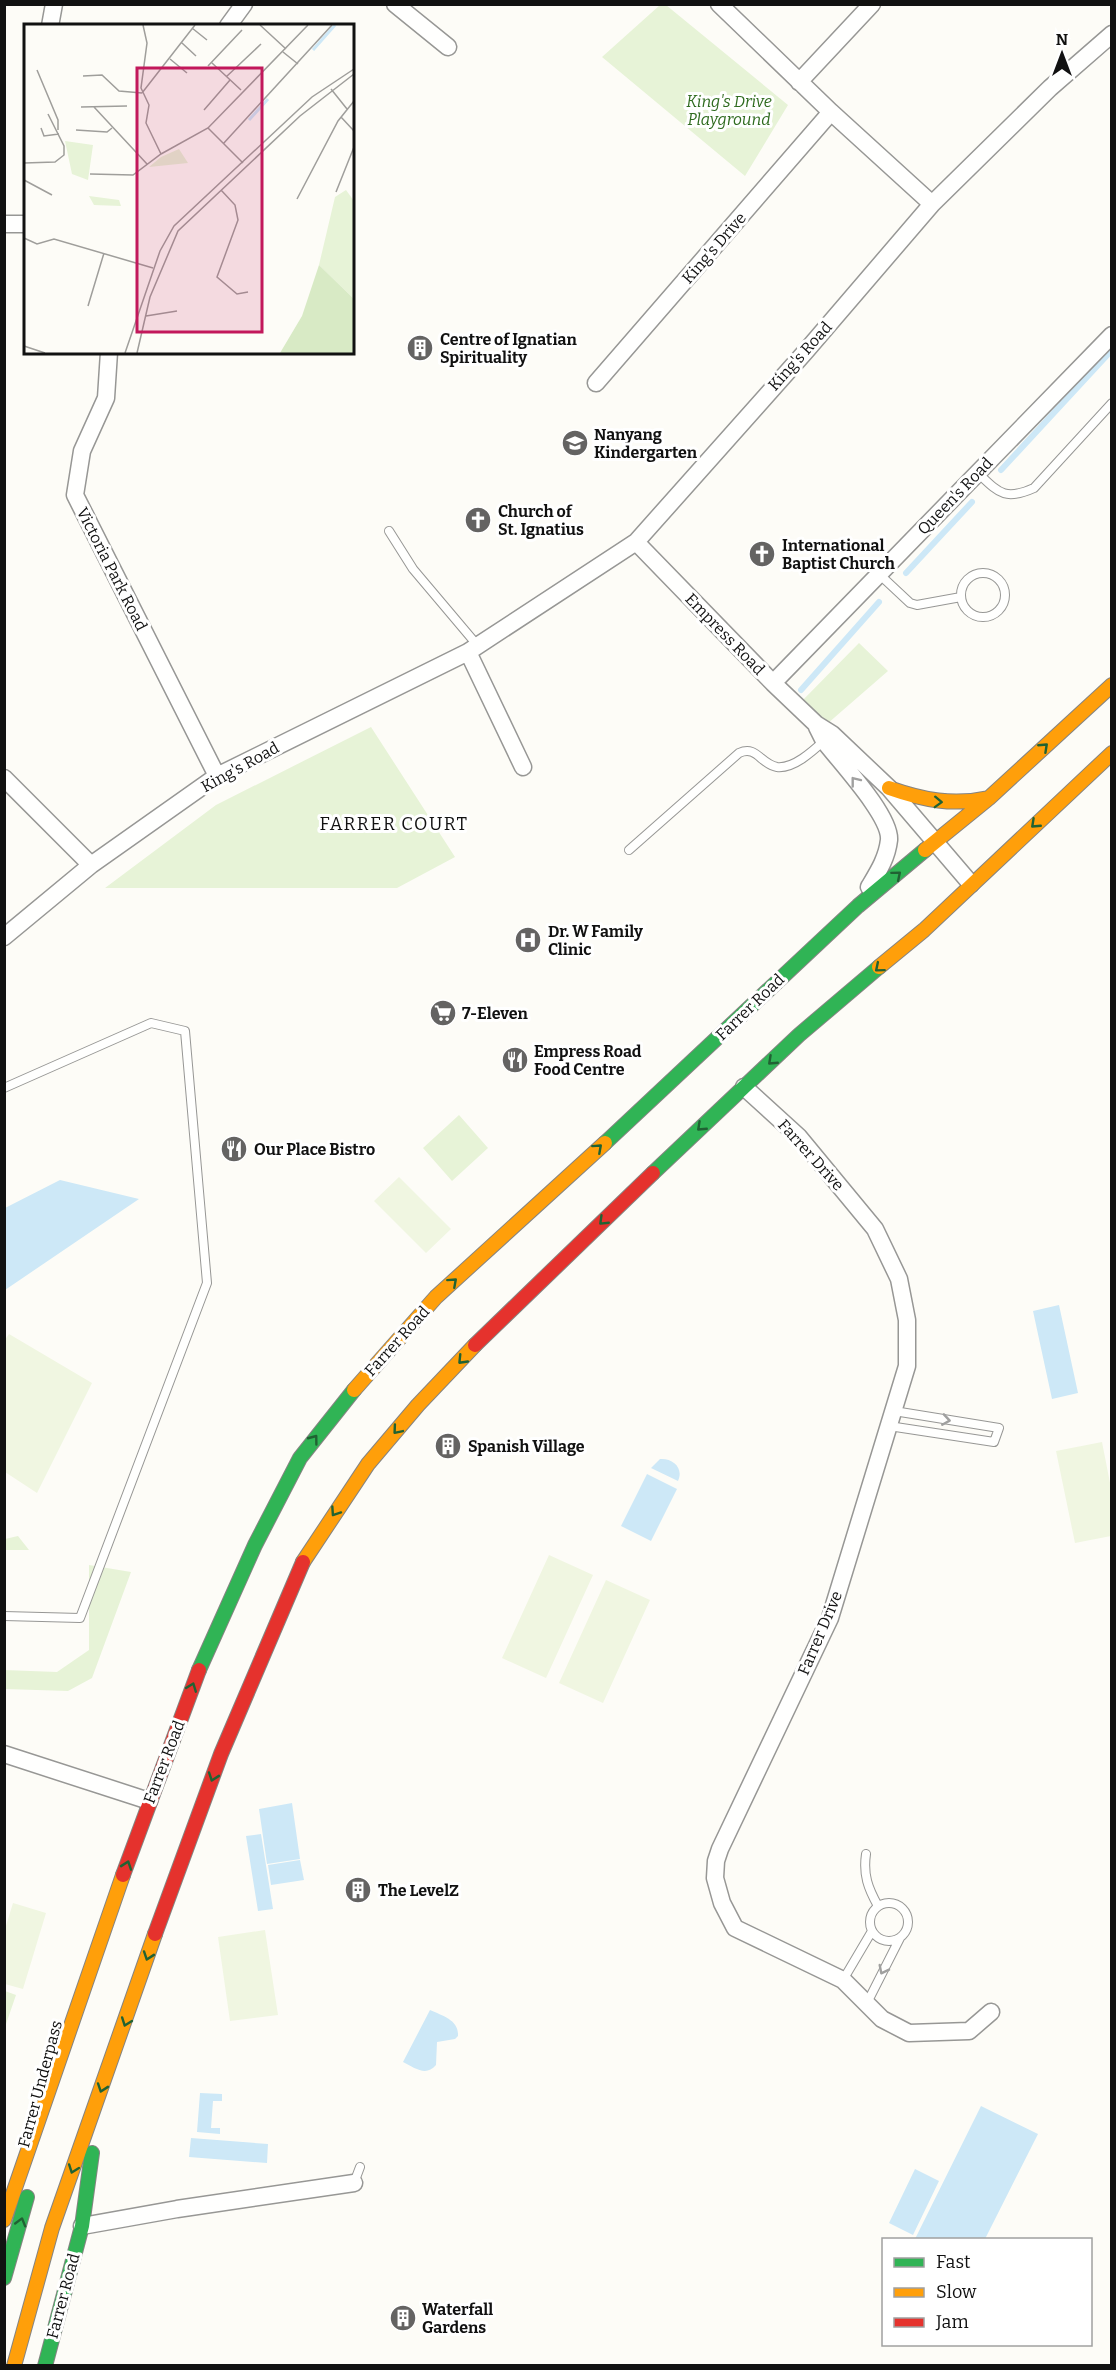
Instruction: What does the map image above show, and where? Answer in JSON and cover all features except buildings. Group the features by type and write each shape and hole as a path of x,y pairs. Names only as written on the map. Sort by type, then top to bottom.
{"highway":[{"name":"Farrer Road","path":"4,2220 149,1801 209,1644 300,1458 370,1370 436,1297 687,1068 764,992 858,906 989,798 1112,685"},
{"name":"Farrer Road","path":"45,2366 82,2226 96,2131 93,2114 221,1754 304,1559 368,1464 418,1405 505,1314 799,1035 924,930 1112,753"},
{"path":"889,788 927,801 970,803 989,798"},
{"name":"Farrer Underpass","path":"4,2278 79,2003"},
{"path":"14,2366 51,2228 93,2114"}],"street":[{"path":"50,24 54,4"},
{"path":"229,24 244,4"},
{"path":"395,4 448,46"},
{"path":"719,4 799,82 932,204"},
{"path":"799,82 872,4"},
{"name":"King's Road","path":"4,937 91,865 217,776 473,649 636,542 806,351 932,204 1050,88 1112,34"},
{"name":"King's Drive","path":"596,383 831,112"},
{"path":"4,224 24,224"},
{"name":"Queen's Road","path":"773,683 1112,335"},
{"name":"Victoria Park Road","path":"109,354 106,398 82,452 75,495 217,776"},
{"name":"Empress Road","path":"636,542 828,737 889,788 971,884"},
{"path":"473,649 523,767"},
{"name":"Empress Road","path":"828,737 886,820 890,838 886,856 858,906"},
{"path":"4,778 91,865"},
{"name":"Farrer Drive","path":"744,1087 799,1137 875,1229 898,1279 907,1320 908,1366 830,1618 720,1849 715,1869 722,1903 735,1928 843,1980 882,2019 909,2033 969,2031 992,2012"},
{"path":"4,1754 149,1801"},
{"path":"82,2226 177,2209 354,2183"}],"lane":[{"path":"978,473 999,492 1007,496 1034,488 1112,403"},
{"path":"389,531 413,569 473,649"},
{"path":"987,573 1001,581 1006,597 999,611 984,617 969,612 961,597 965,582 971,576 987,573"},
{"path":"879,574 910,603 917,605 961,597"},
{"path":"629,850 739,753 746,750 754,751 775,767 784,767 794,764 828,737"},
{"path":"4,1088 151,1023 185,1032 207,1283 80,1618 4,1616"},
{"path":"892,1419 999,1428 994,1442 892,1419"},
{"path":"866,1854 863,1870 878,1906"},
{"path":"867,2003 906,1930 908,1920 905,1911 897,1905 887,1903 878,1906 872,1913 870,1922 872,1931 879,1938 890,1941 900,1938"},
{"path":"843,1980 872,1931"},
{"path":"354,2183 360,2167"}],"green space":[{"name":"King's Drive Playground","path":"660,5 666,5 788,105 745,176 602,57"},
{"path":"859,643 888,671 827,724 800,703"},
{"path":"371,727 455,857 397,888 105,888 216,805"},
{"path":"459,1115 488,1148 452,1181 423,1148"},
{"path":"399,1177 451,1229 426,1253 374,1201"},
{"path":"9,1334 92,1383 37,1493 5,1472 4,1341"},
{"path":"1102,1442 1111,1488 1111,1536 1075,1543 1056,1451"},
{"path":"18,1536 29,1550 5,1550 5,1539"},
{"path":"549,1555 593,1575 546,1678 502,1658"},
{"path":"89,1565 131,1572 92,1678 68,1691 5,1689 4,1670 57,1672 89,1650"},
{"path":"606,1580 650,1600 603,1703 559,1683"},
{"path":"13,1903 46,1913 23,1989 5,1984 5,1929"},
{"path":"265,1930 278,2015 230,2021 218,1937"},
{"path":"4,1991 16,1995 5,2027"}],"water":[{"path":"60,1180 139,1199 5,1290 5,1208"},
{"path":"1059,1305 1078,1393 1052,1399 1033,1311"},
{"path":"660,1459 669,1460 676,1465 680,1472 678,1481 651,1468"},
{"path":"647,1474 677,1489 651,1541 621,1526"},
{"path":"292,1803 300,1859 267,1864 259,1809"},
{"path":"261,1834 273,1909 258,1911 246,1836"},
{"path":"300,1860 304,1880 271,1885 268,1865"},
{"path":"430,2010 453,2022 458,2036 455,2039 437,2042 436,2065 424,2071 403,2062"},
{"path":"200,2093 222,2094 222,2101 213,2101 211,2128 220,2128 220,2134 197,2132"},
{"path":"981,2106 1038,2134 986,2238 915,2238"},
{"path":"191,2138 268,2144 267,2163 189,2157"},
{"path":"915,2169 939,2181 913,2235 889,2223"}],"waterway":[{"path":"1001,470 1112,350"},
{"path":"906,573 972,502"},
{"path":"801,690 879,602"}],"traffic: fast":[{"path":"605,1143 858,906 925,850"},
{"path":"653,1173 799,1035 879,967"},
{"path":"199,1670 255,1545 300,1458 354,1390"},
{"path":"45,2366 82,2226 92,2153"},
{"path":"4,2278 27,2197"}],"traffic: slow":[{"path":"925,850 989,798 1112,685"},
{"path":"879,967 924,930 1112,753"},
{"path":"889,788 938,801 963,802 989,798"},
{"path":"354,1390 436,1297 605,1143"},
{"path":"303,1562 368,1464 418,1405 475,1345"},
{"path":"4,2220 123,1875"},
{"path":"14,2366 52,2228 155,1934"}],"traffic: jam":[{"path":"475,1345 653,1173"},
{"path":"155,1934 221,1754 303,1562"},
{"path":"123,1875 199,1670"}],"place":[{"name":"Centre of Ignatian Spirituality","path":"420,348"},
{"name":"Nanyang Kindergarten","path":"575,443"},
{"name":"Church of St. Ignatius","path":"478,520"},
{"name":"International Baptist Church","path":"762,554"},
{"name":"Dr. W Family Clinic","path":"528,940"},
{"name":"7-Eleven","path":"443,1013"},
{"name":"Empress Road Food Centre","path":"515,1060"},
{"name":"Our Place Bistro","path":"234,1149"},
{"name":"Spanish Village","path":"448,1446"},
{"name":"The LevelZ","path":"358,1890"},
{"name":"Waterfall Gardens","path":"403,2318"}],"district":[{"name":"FARRER COURT","path":"394,824"}]}
